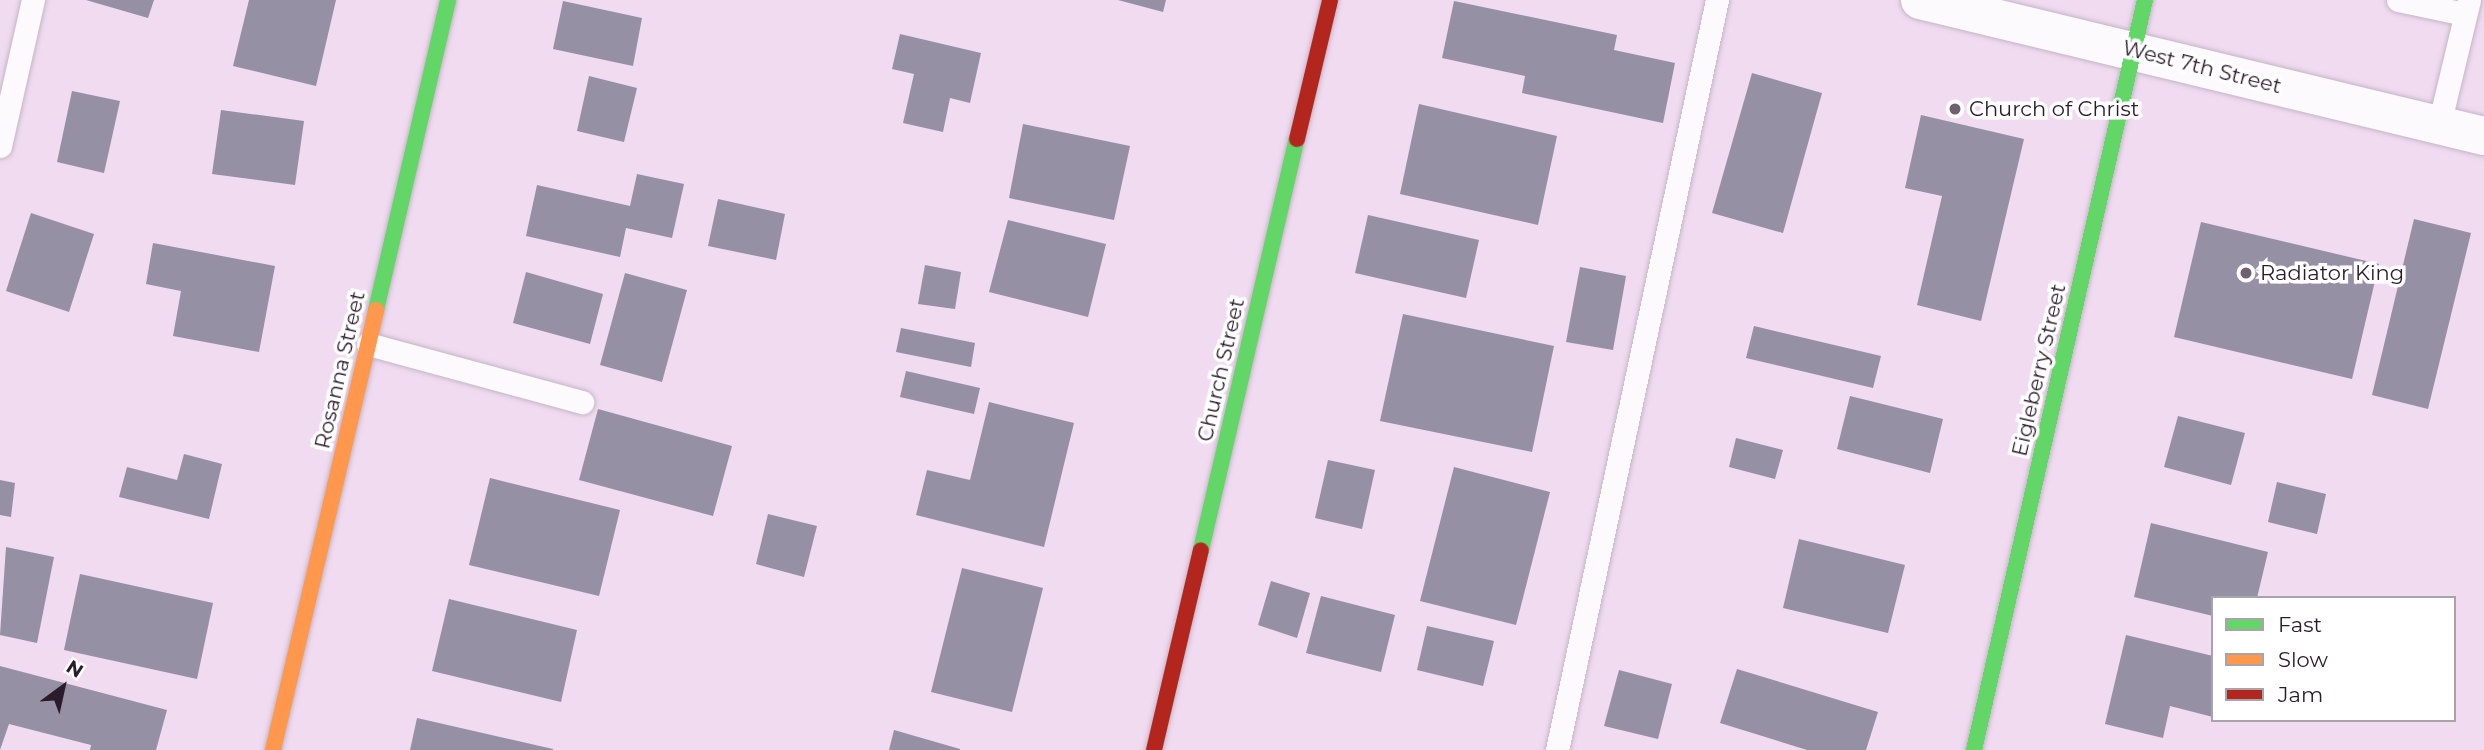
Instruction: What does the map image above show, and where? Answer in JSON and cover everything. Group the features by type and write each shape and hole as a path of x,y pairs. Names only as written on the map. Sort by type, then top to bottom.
{"street":[{"name":"Rosanna Street","path":"273,750 449,0"},
{"name":"Church Street","path":"1154,750 1330,0"},
{"name":"West 7th Street","path":"1920,0 2484,136"},
{"name":"Eigleberry Street","path":"1974,750 2145,0"}],"lane":[{"path":"0,146 33,0"},
{"path":"1557,750 1717,0"},
{"path":"2398,0 2467,7 2439,125"},
{"path":"368,344 582,402"}],"building":[{"path":"86,0 154,0 148,18"},
{"path":"249,0 336,0 316,86 233,66"},
{"path":"1118,0 1166,0 1163,12"},
{"path":"563,1 642,18 633,66 553,49"},
{"path":"1454,1 1617,35 1614,50 1675,63 1663,123 1522,93 1525,76 1442,58"},
{"path":"900,34 981,53 970,103 950,98 943,132 903,123 914,74 892,69"},
{"path":"1752,73 1822,93 1783,233 1712,213"},
{"path":"589,76 637,88 624,142 577,131"},
{"path":"72,91 120,101 104,173 57,162"},
{"path":"1419,104 1557,136 1538,225 1400,194"},
{"path":"221,110 304,121 295,185 212,174"},
{"path":"1921,115 2024,139 1981,321 1917,305 1942,196 1905,188"},
{"path":"1023,124 1130,146 1114,220 1009,198"},
{"path":"637,174 684,184 672,238 626,228 620,257 526,236 537,185 630,206"},
{"path":"718,199 785,214 776,260 708,246"},
{"path":"31,213 94,234 69,312 6,291"},
{"path":"1368,215 1479,240 1466,298 1355,273"},
{"path":"2414,219 2471,233 2428,409 2372,395"},
{"path":"1008,220 1106,244 1088,317 989,292"},
{"path":"2201,222 2379,264 2352,379 2174,337"},
{"path":"153,243 275,266 259,352 173,336 181,291 146,284"},
{"path":"925,265 961,272 955,309 918,304"},
{"path":"1580,267 1626,276 1613,350 1566,342"},
{"path":"526,272 603,294 590,344 513,323"},
{"path":"625,273 687,290 662,382 600,365"},
{"path":"1403,314 1554,346 1532,452 1380,421"},
{"path":"1754,326 1881,356 1873,388 1746,358"},
{"path":"901,328 975,343 971,367 896,352"},
{"path":"906,371 980,388 974,414 900,397"},
{"path":"1850,396 1943,419 1930,473 1837,449"},
{"path":"989,402 1074,423 1044,547 916,515 927,470 970,480"},
{"path":"598,409 732,446 713,516 579,480"},
{"path":"2178,416 2245,433 2231,485 2164,467"},
{"path":"1736,438 1783,450 1775,479 1729,467"},
{"path":"184,454 222,464 209,519 119,497 127,467 177,480"},
{"path":"1328,460 1375,470 1362,529 1315,518"},
{"path":"1454,467 1550,492 1516,625 1420,601"},
{"path":"490,478 620,510 599,596 469,565"},
{"path":"0,480 15,483 11,517 0,515"},
{"path":"2277,482 2326,494 2317,534 2268,522"},
{"path":"768,514 817,526 804,577 756,564"},
{"path":"2151,523 2268,552 2257,596 2211,596 2211,616 2134,597"},
{"path":"1799,539 1905,565 1888,633 1783,608"},
{"path":"6,547 54,557 37,643 0,635"},
{"path":"962,568 1043,588 1012,712 931,692"},
{"path":"80,574 213,603 197,679 64,650"},
{"path":"1271,581 1310,593 1297,638 1258,625"},
{"path":"1321,596 1395,615 1381,672 1306,653"},
{"path":"449,599 577,630 561,702 432,671"},
{"path":"1427,626 1494,641 1483,686 1417,670"},
{"path":"2126,635 2211,656 2211,716 2170,706 2163,738 2105,724"},
{"path":"0,666 167,710 156,750 90,750 91,745 9,724 0,750"},
{"path":"1737,669 1878,712 1866,750 1807,750 1720,723"},
{"path":"1619,670 1672,684 1658,739 1604,726"},
{"path":"417,718 553,749 553,750 410,750"},
{"path":"894,730 960,749 960,750 889,750"}],"traffic: fast":[{"path":"376,310 448,0"},
{"path":"1974,750 2145,0"},
{"path":"1201,550 1297,139"}],"traffic: slow":[{"path":"273,750 376,310"}],"traffic: jam":[{"path":"1297,139 1330,0"},
{"path":"1154,750 1201,550"}],"place":[{"name":"Church of Christ","path":"1955,109"},
{"name":"Radiator King","path":"2246,273"}]}
